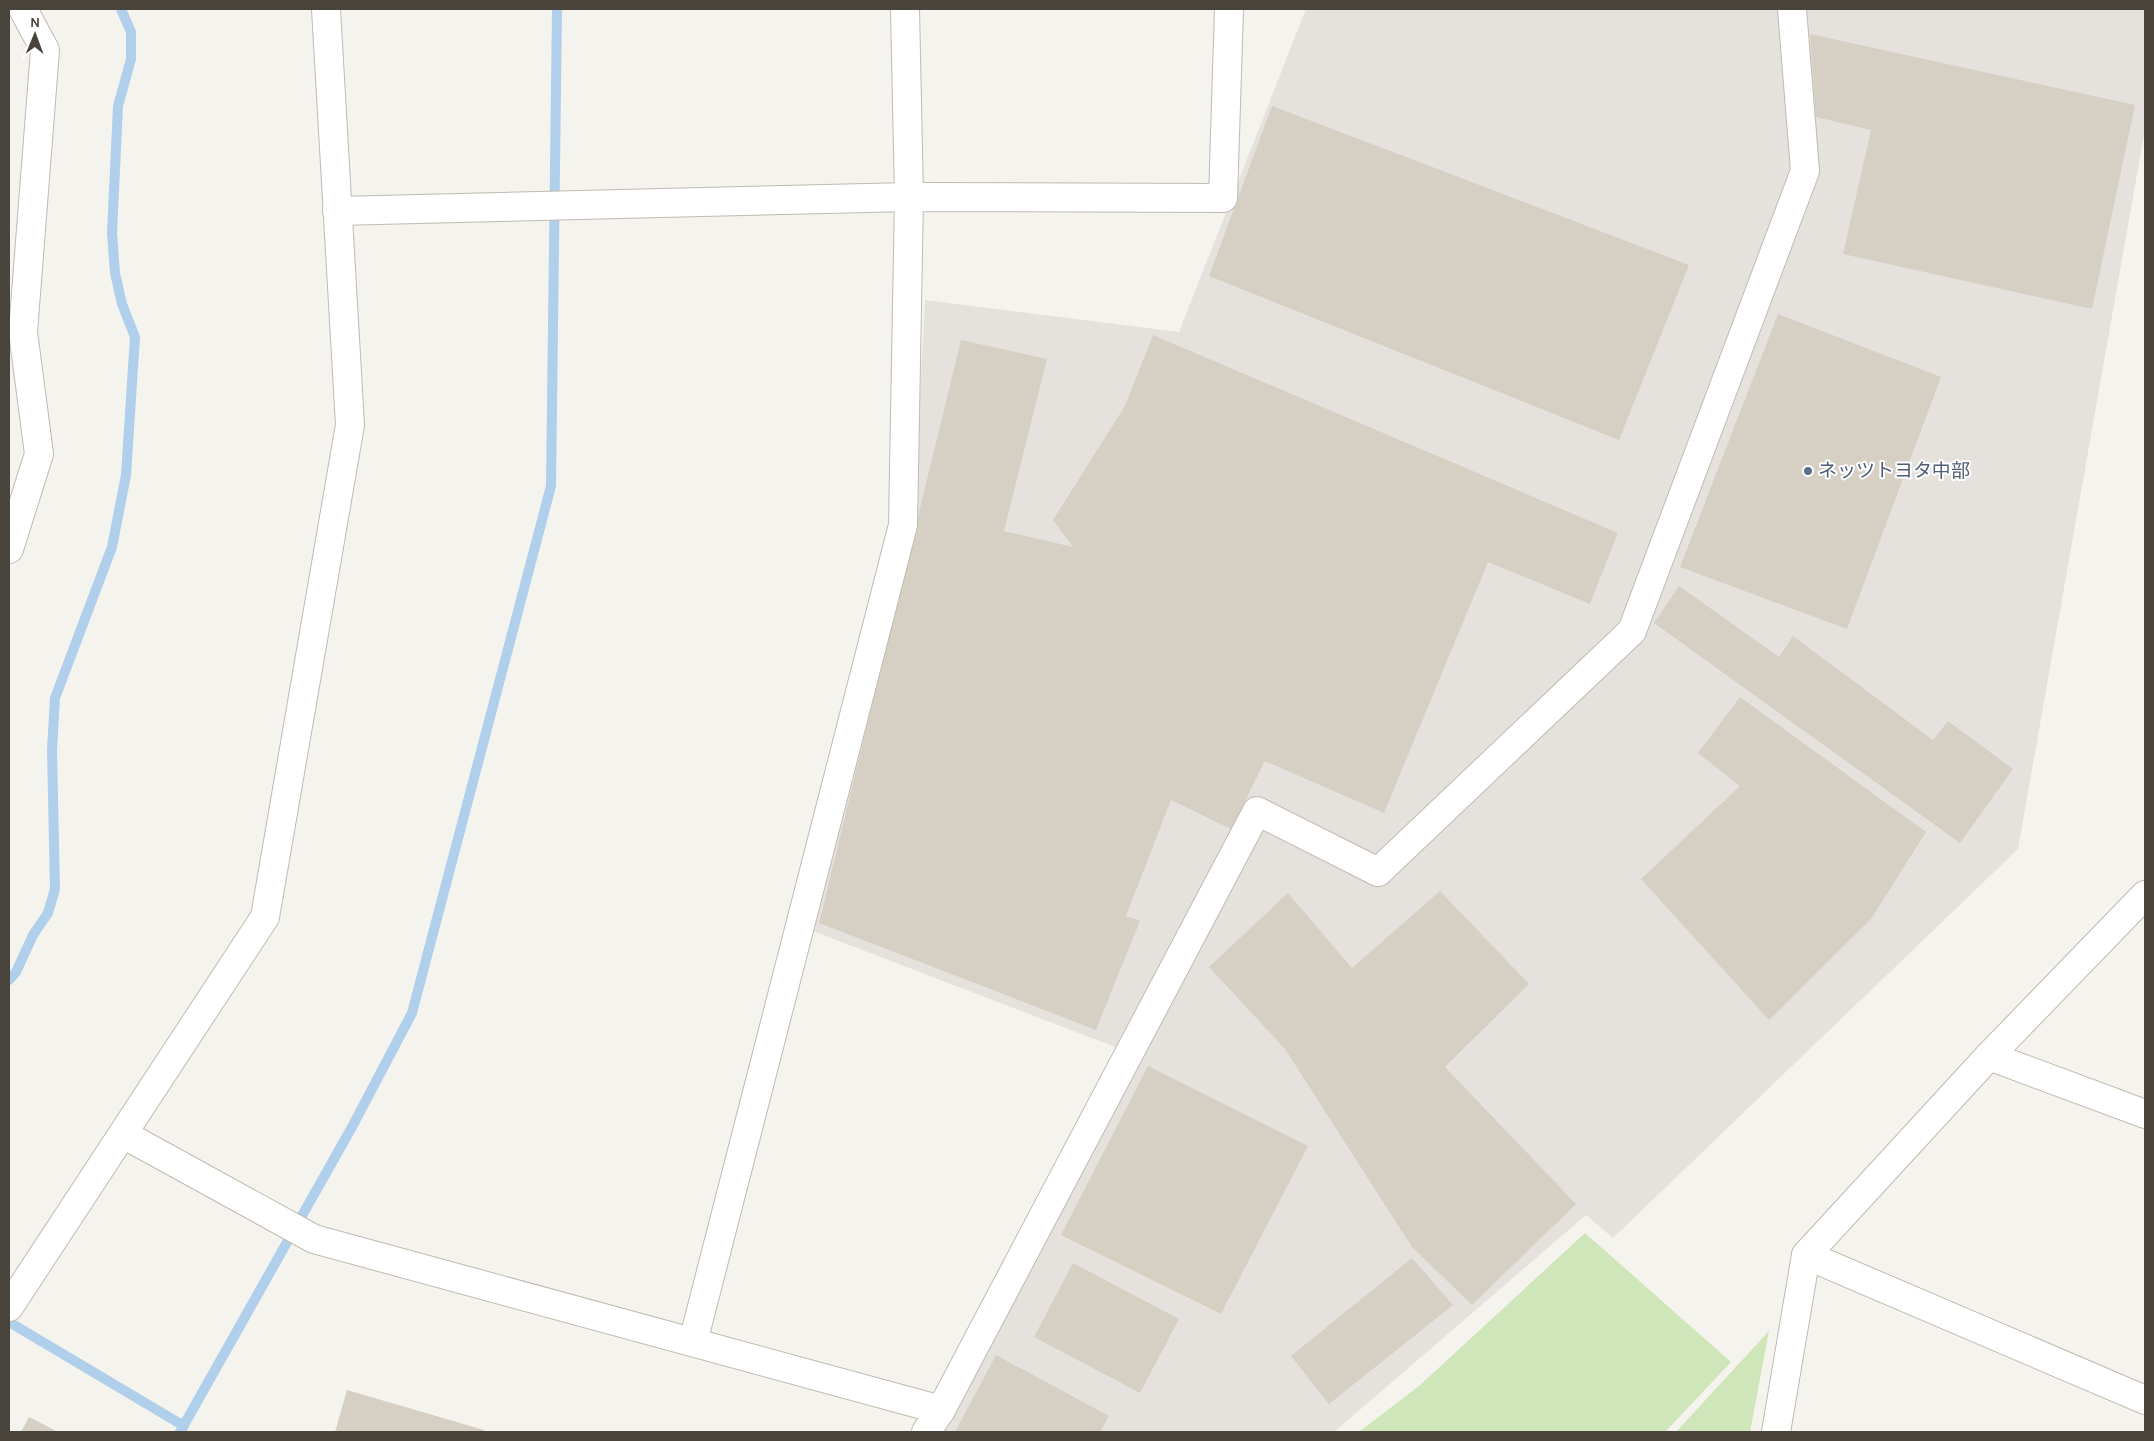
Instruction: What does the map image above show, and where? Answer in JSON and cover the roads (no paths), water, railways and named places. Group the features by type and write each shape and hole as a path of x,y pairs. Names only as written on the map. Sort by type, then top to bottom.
{"street":[{"path":"9,549 38,454 23,332 45,50 24,9"},
{"path":"9,1307 265,917 350,425 326,9"},
{"path":"693,1342 904,525 909,197 905,9"},
{"path":"337,211 909,197 1223,198 1229,9"},
{"path":"926,1432 941,1410 1257,811 1378,872 1632,631 1805,171 1792,9"},
{"path":"1776,1432 1806,1255 1989,1056 2145,895"},
{"path":"1989,1056 2145,1114"},
{"path":"123,1134 314,1239 941,1410"},
{"path":"1806,1255 2145,1400"}],"waterway":[{"path":"9,980 16,972 33,935 48,913 55,889 52,750 55,698 112,547 126,475 135,337 122,304 115,273 112,233 118,106 131,59 131,32 121,9"},
{"path":"180,1432 352,1127 412,1013 551,486 557,9"},
{"path":"9,1322 184,1426"}],"place":[{"name":"ネッツトヨタ中部","path":"1808,471"}]}
